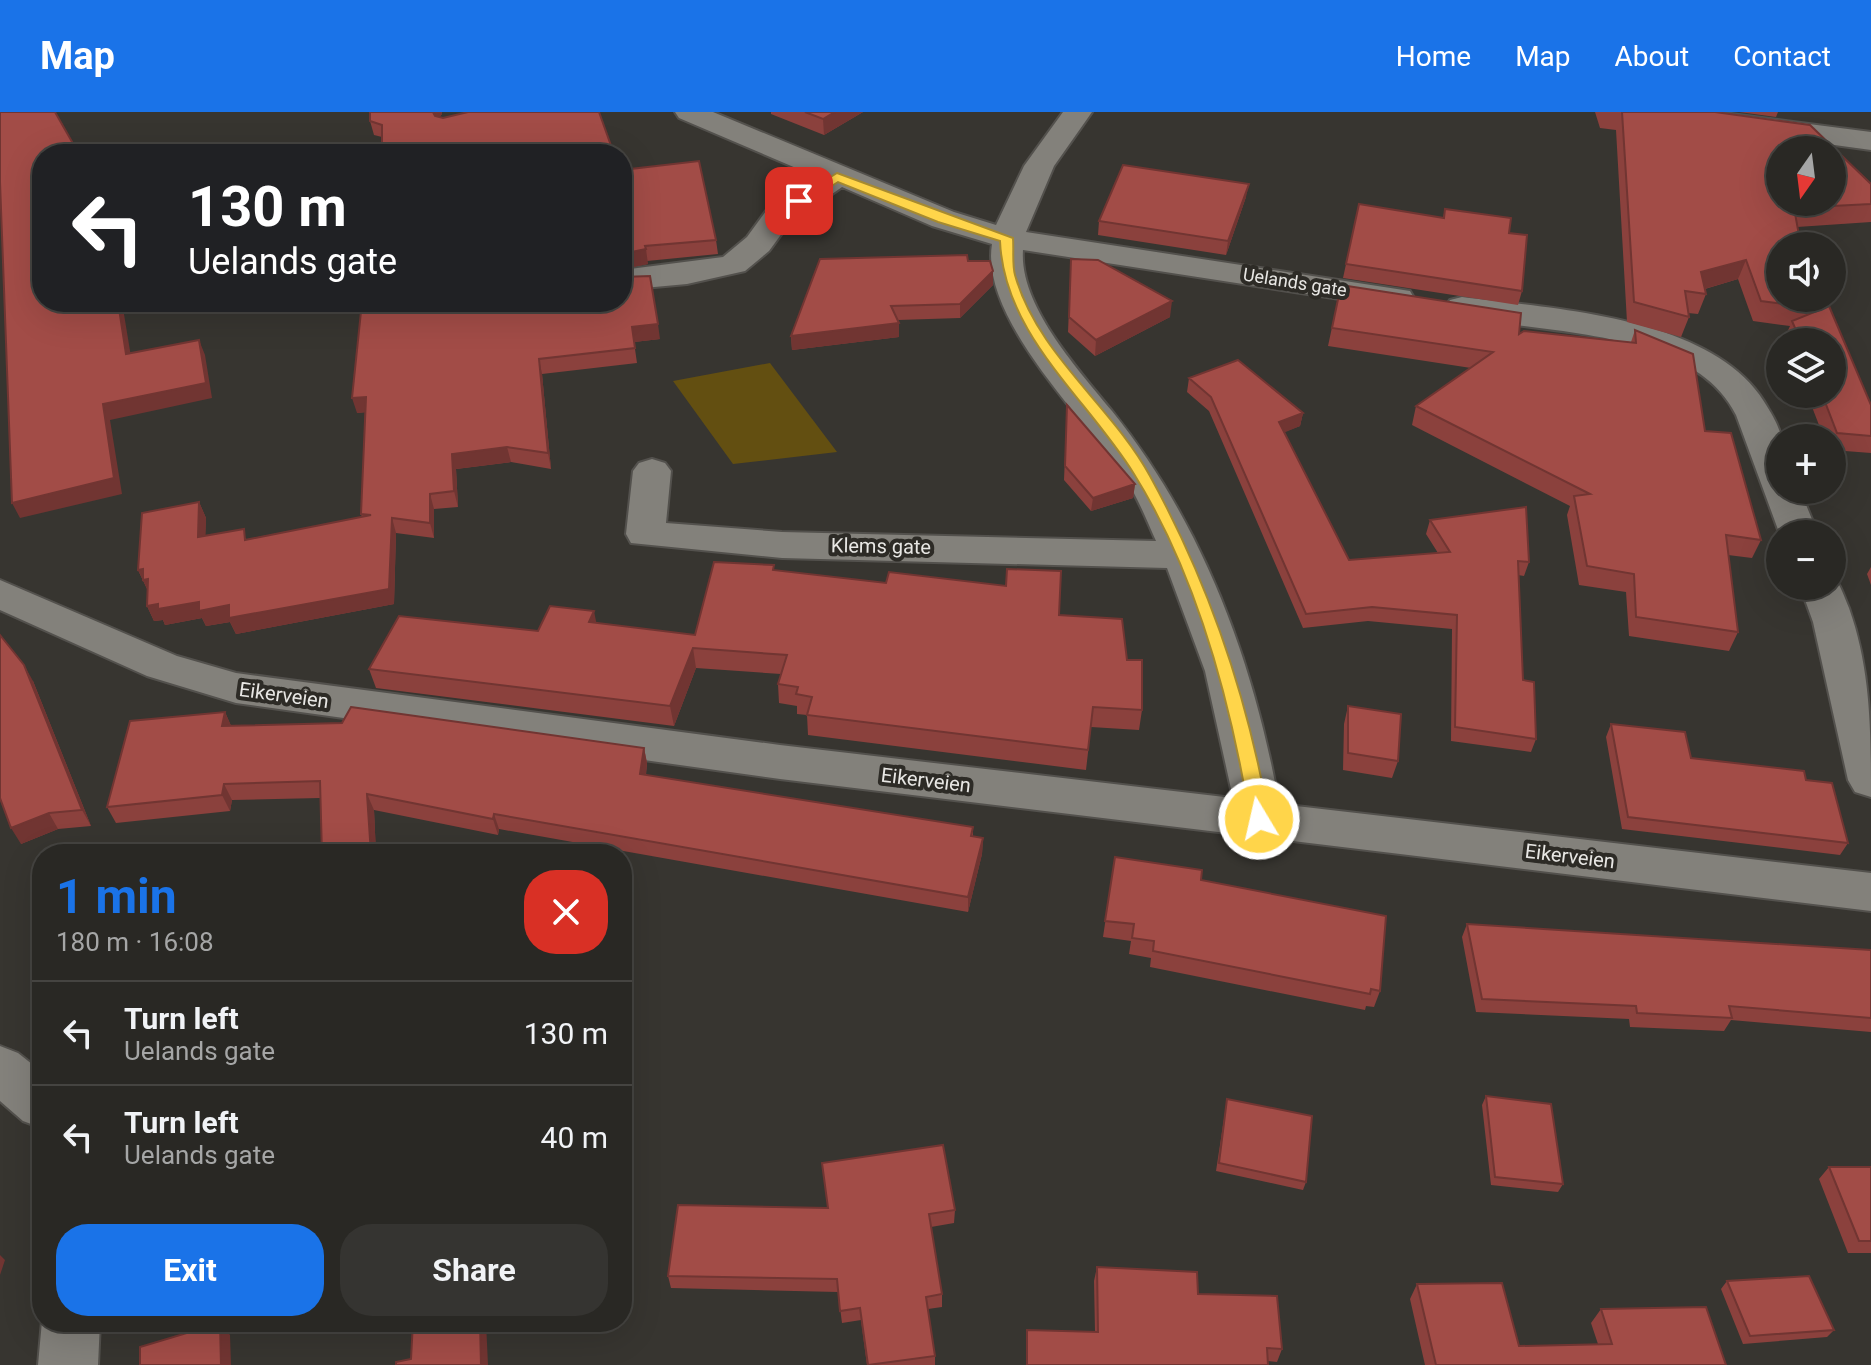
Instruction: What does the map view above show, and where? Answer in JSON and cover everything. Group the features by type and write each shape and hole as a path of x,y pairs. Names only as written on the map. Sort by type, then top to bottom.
{"street":[{"name":"Uelands gate","path":"689,112 837,177 943,219 1006,238 1640,337 1696,357 1721,373 1744,398 1766,452"},
{"path":"1078,112 1047,149 1006,238 1008,274 1029,322 1142,474 1182,555 1218,641 1247,743 1259,819"},
{"path":"1652,112 1871,141"},
{"path":"632,279 687,274 734,264 758,244 777,218 837,177"},
{"name":"Klems gate","path":"652,471 645,534 782,545 1182,555"},
{"name":"Eikerveien","path":"0,594 162,666 236,688 780,762 1871,892"},
{"path":"1825,600 1834,622 1871,780"},
{"path":"0,1069 32,1096"},
{"path":"68,1365 70,1332"}],"shaded area":[{"path":"770,363 837,452 733,464 673,381"}],"building":[{"path":"0,112 55,112 73,144 32,144 32,312 120,312 126,354 199,340 206,383 103,404 114,478 12,503"},
{"path":"370,112 433,112 435,116 443,118 468,112 599,112 610,144 382,144 382,125 370,121"},
{"path":"805,112 835,112 823,119"},
{"path":"1622,112 1715,112 1810,125 1821,136 1766,136 1766,216 1795,216 1798,232 1766,232 1766,302 1761,301 1746,260 1701,272 1706,294 1685,291 1689,317 1634,302"},
{"path":"1846,160 1871,184 1871,204 1846,205"},
{"path":"699,161 716,240 645,246 646,249 632,252 632,169"},
{"path":"1123,165 1249,184 1228,241 1099,221"},
{"path":"1359,204 1444,218 1445,209 1511,218 1509,233 1527,235 1522,291 1346,264"},
{"path":"967,255 968,261 990,261 993,271 960,304 891,306 899,323 791,336 820,259"},
{"path":"1071,259 1098,260 1172,301 1096,340 1069,317"},
{"path":"650,276 658,324 632,327 635,348 539,359 548,453 507,447 452,454 454,491 430,494 430,523 392,518 389,589 229,618 229,605 199,611 199,602 158,609 158,604 147,606 148,579 143,580 143,569 138,570 142,513 199,502 198,537 244,529 245,540 371,515 361,514 366,397 352,398 361,312 632,312 632,277"},
{"path":"1341,285 1521,313 1519,334 1524,331 1636,343 1635,330 1693,354 1705,431 1731,433 1761,540 1726,535 1738,632 1636,617 1634,574 1587,566 1574,496 1590,494 1416,406 1493,352 1332,328"},
{"path":"1814,312 1832,312 1838,328 1795,328 1792,321"},
{"path":"1846,346 1871,405 1871,436 1846,434 1846,424 1834,424 1827,408 1846,408"},
{"path":"1238,360 1303,413 1279,422 1349,560 1450,552 1430,520 1526,507 1529,562 1518,561 1523,680 1534,682 1536,739 1455,727 1457,615 1372,607 1306,614 1211,397 1189,378"},
{"path":"1067,405 1135,484 1093,498 1065,466"},
{"path":"714,562 774,565 773,570 886,583 889,572 1006,586 1007,569 1061,571 1059,615 1122,619 1127,660 1142,660 1142,710 1093,707 1088,750 807,715 812,697 796,694 798,687 778,684 787,655 693,648 670,706 369,669 399,616 538,631 550,606 594,611 589,622 695,635"},
{"path":"0,635 24,665 82,810 49,813 11,828 0,798"},
{"path":"1348,706 1401,714 1398,761 1348,753"},
{"path":"351,707 644,748 640,774 973,827 971,836 983,838 968,897 494,814 493,819 367,794 370,844 322,844 320,781 224,784 222,795 107,807 130,721 225,712 222,726 342,723"},
{"path":"1611,724 1685,732 1691,758 1804,771 1806,780 1832,783 1848,843 1628,817"},
{"path":"1115,857 1202,870 1201,880 1386,916 1380,991 1371,989 1370,994 1153,951 1154,941 1132,938 1134,924 1105,921"},
{"path":"1467,924 1871,950 1871,1018 1729,1006 1732,1018 1637,1013 1636,1006 1482,999"},
{"path":"1486,1096 1551,1104 1563,1184 1495,1177"},
{"path":"1227,1099 1312,1116 1306,1182 1219,1163"},
{"path":"943,1145 955,1210 929,1214 942,1294 926,1297 935,1356 868,1365 860,1308 840,1311 837,1279 668,1276 678,1205 828,1208 822,1163"},
{"path":"1829,1167 1871,1167 1871,1241 1859,1241"},
{"path":"1097,1267 1197,1272 1198,1294 1277,1296 1282,1349 1267,1348 1268,1365 1027,1365 1027,1330 1098,1332"},
{"path":"1809,1276 1834,1330 1750,1336 1727,1281"},
{"path":"1502,1283 1519,1346 1612,1344 1601,1309 1706,1307 1726,1365 1436,1365 1417,1284"},
{"path":"190,1332 220,1332 221,1365 140,1365 140,1347"},
{"path":"412,1332 480,1332 481,1365 396,1365 396,1362 411,1359"}],"route":[{"path":"799,201 837,177 943,219 1006,238 1008,274 1029,322 1142,474 1182,555 1218,641 1247,743 1259,819"}]}
